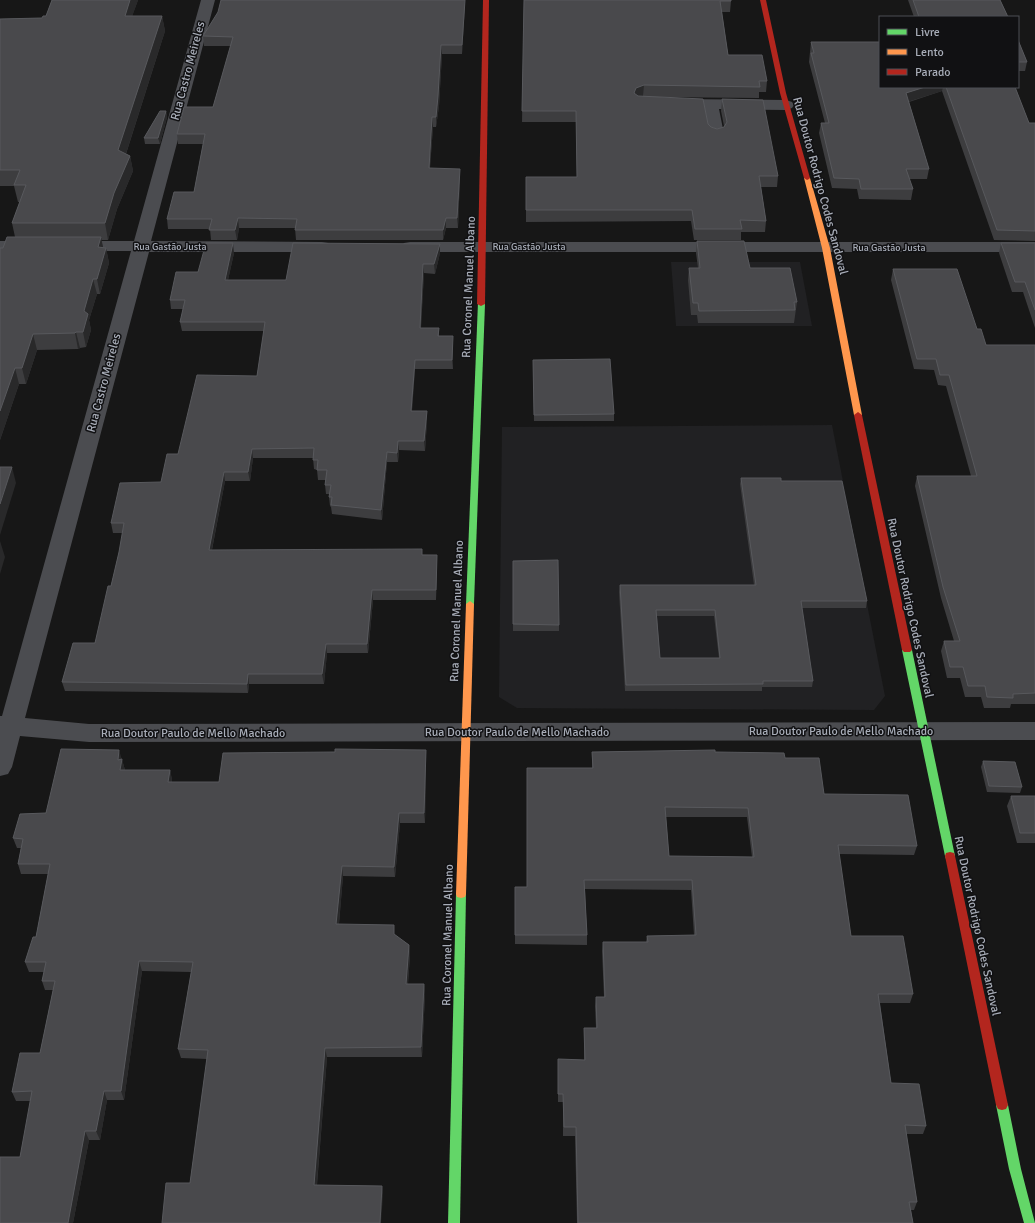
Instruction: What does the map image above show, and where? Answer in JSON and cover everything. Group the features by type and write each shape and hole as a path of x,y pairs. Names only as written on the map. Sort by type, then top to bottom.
{"street":[{"name":"Rua Castro Meireles","path":"0,767 6,725 141,247 208,0"},
{"name":"Rua Coronel Manuel Albano","path":"454,1223 465,733 483,246 486,0"},
{"name":"Rua Doutor Rodrigo Codes Sandoval","path":"763,0 786,105 826,248 866,465 924,731 1015,1169 1030,1223"},
{"path":"658,104 786,105"},
{"path":"710,104 716,134"},
{"name":"Rua Gastão Justa","path":"0,246 340,246"},
{"name":"Rua Gastão Justa","path":"395,246 826,248 1035,247"},
{"name":"Rua Doutor Paulo de Mello Machado","path":"6,725 89,732 465,733 1035,731"}],"shaded area":[{"path":"671,262 800,262 812,326 676,326"},
{"path":"832,425 885,696 874,710 517,708 499,697 502,427"}],"building":[{"path":"52,0 130,0 125,16 162,16 118,150 130,156 114,193 105,223 12,223 26,185 14,185 20,170 0,170 0,19 42,18 43,16 46,16"},
{"path":"221,0 465,0 462,45 441,45 436,117 432,117 429,168 460,169 457,218 446,218 443,230 295,230 297,219 238,218 235,230 209,230 212,219 167,219 174,192 194,192 205,134 177,134 184,107 213,107 233,37 203,36 218,12"},
{"path":"524,0 731,0 720,1 728,55 762,55 767,81 759,81 760,87 644,85 636,88 634,93 638,96 703,99 708,124 717,129 724,127 727,122 722,99 763,100 778,176 759,176 766,221 740,220 742,229 695,229 692,210 526,210 526,177 577,177 576,111 522,111"},
{"path":"913,0 1000,0 1008,16 919,16"},
{"path":"811,42 879,42 879,88 922,88 906,93 929,169 906,169 913,189 861,189 859,179 834,178 821,123 829,123 811,53 814,53"},
{"path":"1019,42 1027,62 1019,62"},
{"path":"946,88 1015,88 1029,123 1035,123 1035,231 997,230"},
{"path":"160,111 166,111 158,138 144,138"},
{"path":"7,237 101,237 98,247 106,248 97,279 93,279 84,311 88,314 83,332 33,334 22,368 15,368 0,411 0,248 3,248"},
{"path":"697,241 744,241 750,268 790,268 797,302 794,302 795,310 699,311 698,303 693,303 689,268 700,268"},
{"path":"206,243 233,243 225,280 286,280 293,243 440,244 434,264 423,264 420,328 439,328 438,336 453,336 452,360 415,360 411,411 427,411 424,441 398,441 397,453 387,452 381,510 331,505 332,497 329,497 331,485 325,485 327,470 317,470 318,460 313,460 314,448 252,449 248,472 224,472 209,550 422,549 422,555 437,555 436,590 372,590 367,644 326,644 322,674 248,674 247,684 62,682 73,643 95,643 108,586 111,586 124,523 111,523 120,483 161,482 167,454 178,454 197,375 257,376 265,322 180,322 185,300 170,300 176,272 198,272"},
{"path":"1001,243 1035,243 1035,310 1025,282 1015,282"},
{"path":"893,269 957,269 977,329 981,329 986,345 1035,345 1035,693 1013,694 1013,698 987,697 985,686 968,686 963,667 950,667 944,641 960,641 943,587 917,476 977,476 949,375 940,375 936,359 917,359"},
{"path":"610,359 614,414 534,415 533,360"},
{"path":"0,467 12,467 0,504"},
{"path":"741,478 781,478 781,481 842,481 867,601 801,601 813,681 763,681 763,684 626,685 620,585 756,585","holes":["656,610 715,610 720,658 660,658"]},
{"path":"558,560 559,625 513,624 513,561"},
{"path":"61,749 119,750 118,760 122,759 120,770 170,770 168,782 219,782 223,753 335,752 335,749 426,750 424,813 399,813 394,867 342,866 336,924 394,925 394,934 409,945 406,984 424,984 421,1047 325,1048 314,1185 382,1186 380,1223 162,1223 166,1183 190,1183 208,1050 178,1049 193,962 139,961 121,1091 104,1091 96,1131 85,1131 68,1223 0,1223 0,1157 20,1157 32,1091 12,1092 20,1053 40,1053 55,981 42,981 46,962 25,962 33,937 36,937 50,864 18,864 23,839 13,838 20,814 46,813"},
{"path":"715,750 715,752 784,753 785,758 819,758 824,794 908,795 917,846 838,845 851,936 903,936 913,994 878,994 891,1083 919,1084 926,1126 905,1125 917,1202 909,1202 913,1223 578,1223 576,1127 564,1127 563,1094 558,1094 558,1059 585,1060 584,1028 597,1028 596,997 605,997 603,942 648,942 647,936 696,935 692,880 584,880 587,935 515,935 515,887 527,887 527,768 593,768 592,752","holes":["665,807 748,808 754,857 669,856"]},
{"path":"983,761 1015,762 1022,787 989,786"},
{"path":"1011,796 1035,796 1035,833 1020,833"}],"traffic: fast":[{"path":"470,604 481,304"},
{"path":"907,650 950,856"},
{"path":"454,1223 461,894"},
{"path":"1002,1105 1015,1169 1030,1223"}],"traffic: slow":[{"path":"807,178 826,248 858,415"},
{"path":"461,894 470,604"}],"traffic: jam":[{"path":"481,304 486,0"},
{"path":"763,0 783,93 807,178"},
{"path":"858,415 907,650"},
{"path":"950,856 1002,1105"}]}
